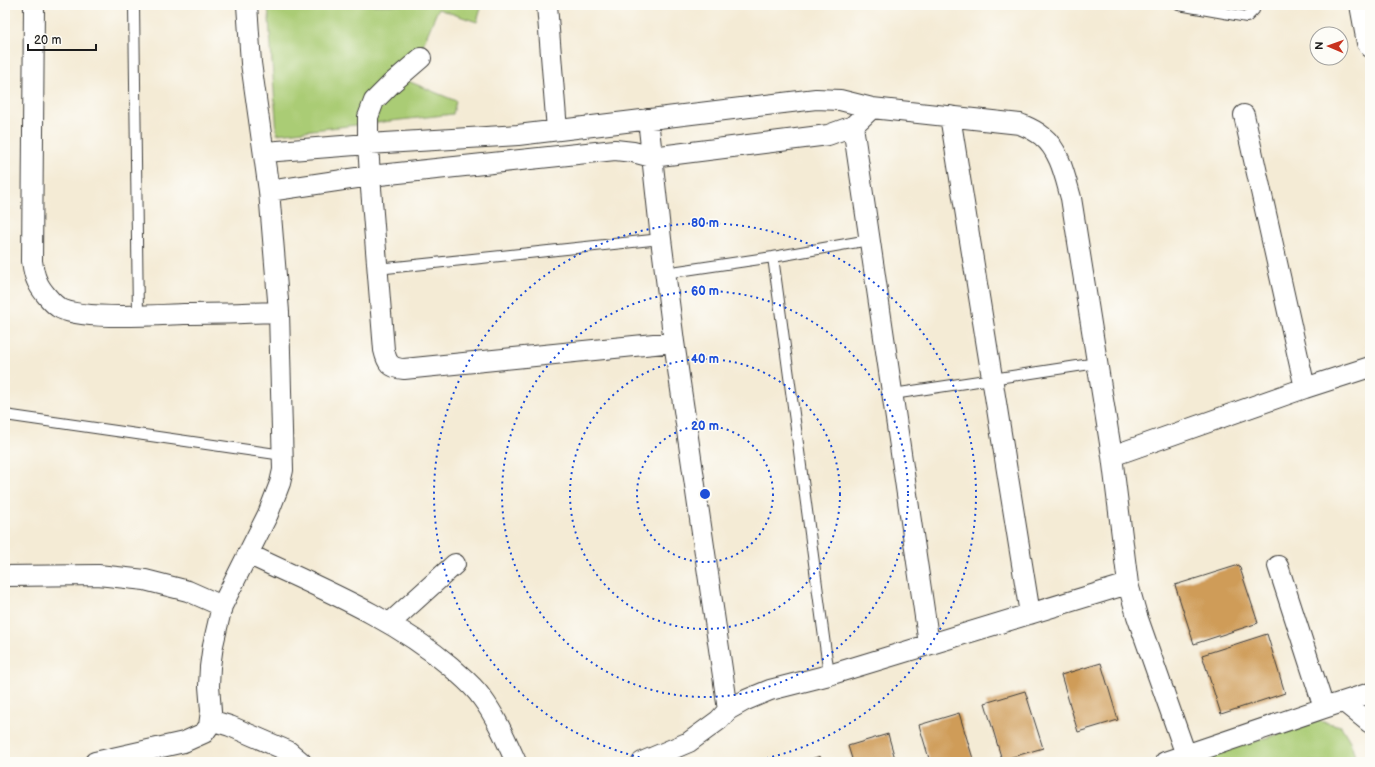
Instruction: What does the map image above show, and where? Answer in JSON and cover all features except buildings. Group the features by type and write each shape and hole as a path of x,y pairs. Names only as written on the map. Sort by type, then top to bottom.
{"street":[{"path":"34,5 32,261 37,283 58,307 68,312 79,314 138,316 279,312"},
{"path":"95,762 184,742 204,733 209,726 210,667 213,645 222,606 268,514 280,483 283,470 279,312 269,190 265,152 251,63 247,5"},
{"path":"546,5 557,130"},
{"path":"1360,5 1367,43 1370,47"},
{"path":"420,58 392,83 374,102 368,117 370,176 386,360 397,368 674,342"},
{"path":"265,152 518,135 816,99 840,100 872,108 1020,124 1043,136 1051,145 1058,158 1071,198 1112,456 1128,584 1137,616 1186,755"},
{"path":"269,190 370,176 615,150 634,152 652,157 828,135 852,126 872,108"},
{"path":"1244,115 1305,388"},
{"path":"950,116 1030,614"},
{"path":"648,119 674,342 728,710"},
{"path":"852,126 929,644"},
{"path":"1112,456 1305,388 1370,367"},
{"path":"248,554 390,623 435,654 469,682 482,697 495,719 516,762"},
{"path":"390,623 455,564"},
{"path":"1278,566 1324,708"},
{"path":"5,576 98,575 145,580 188,591 222,606"},
{"path":"642,762 689,742 709,728 728,710 746,700 770,690 829,674 1128,584"},
{"path":"1165,762 1370,693"},
{"path":"1344,702 1370,723"},
{"path":"210,720 230,726 288,751 301,762"}],"lane":[{"path":"134,5 138,316"},
{"path":"1179,5 1247,17 1254,10 1255,5"},
{"path":"377,269 661,239"},
{"path":"665,273 773,257 869,240"},
{"path":"773,257 829,674"},
{"path":"893,394 1097,363"},
{"path":"5,415 283,455"}],"green space":[{"path":"268,5 482,5 477,22 438,9 408,81 456,101 453,114 277,134"},
{"path":"1319,721 1341,726 1350,741 1357,762 1191,762"}]}
